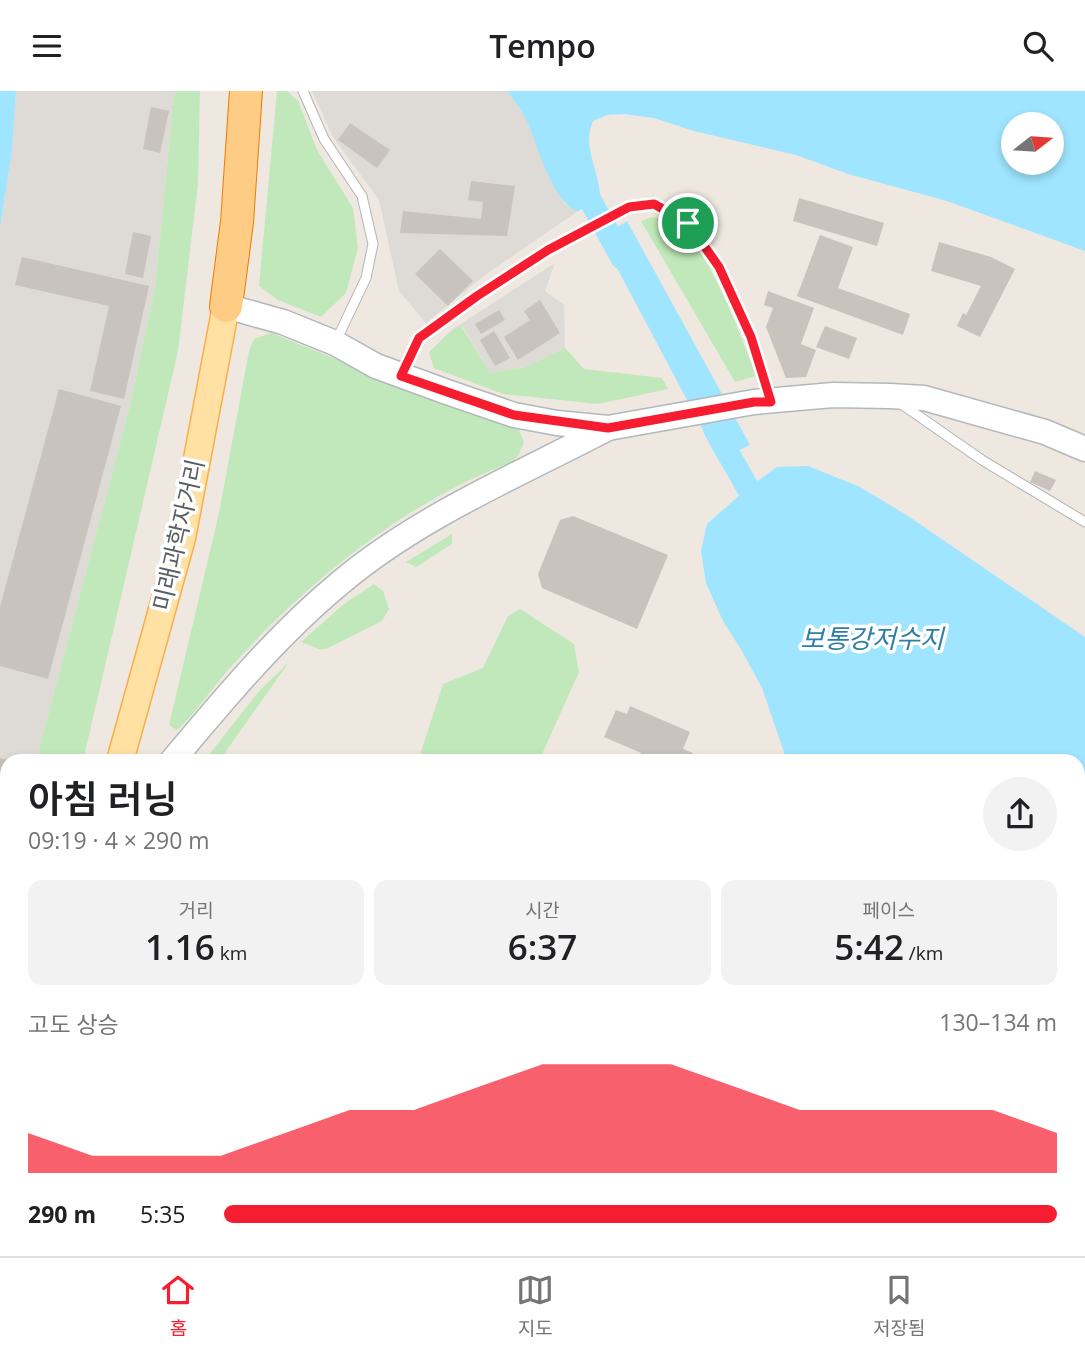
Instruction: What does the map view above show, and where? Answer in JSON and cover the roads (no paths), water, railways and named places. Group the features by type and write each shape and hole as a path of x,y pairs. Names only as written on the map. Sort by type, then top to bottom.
{"highway":[{"path":"226,306 237,222 246,95"}],"main road":[{"path":"226,306 283,322 335,343 401,376 514,415 608,428"},
{"name":"미래과학자거리","path":"122,754 182,538 226,306"},
{"path":"178,754 222,701 281,639 341,582 399,540 458,506 608,428 762,402 833,395 890,396 924,398 1045,432 1085,449"}],"lane":[{"path":"303,91 324,139 362,196 373,244 366,278 335,343"},
{"path":"401,376 419,338 477,296 582,231 629,207 654,204 688,223 719,267 751,337 762,402"},
{"path":"890,396 982,460 1085,522"}],"water":[{"path":"0,91 16,91 12,150 0,228"},
{"path":"507,91 1085,91 1085,251 947,201 848,174 796,155 694,131 654,118 625,114 607,115 593,121 589,141 600,199 578,211 561,198 554,186 521,111"},
{"path":"627,221 750,445 719,460 601,238"},
{"name":"보통강저수지","path":"808,466 860,487 908,516 1085,637 1085,754 785,754 762,688 723,621 706,583 701,551 707,524 749,487 777,467"}],"waterway":[{"path":"578,178 622,258"},
{"path":"715,430 761,513"}]}
